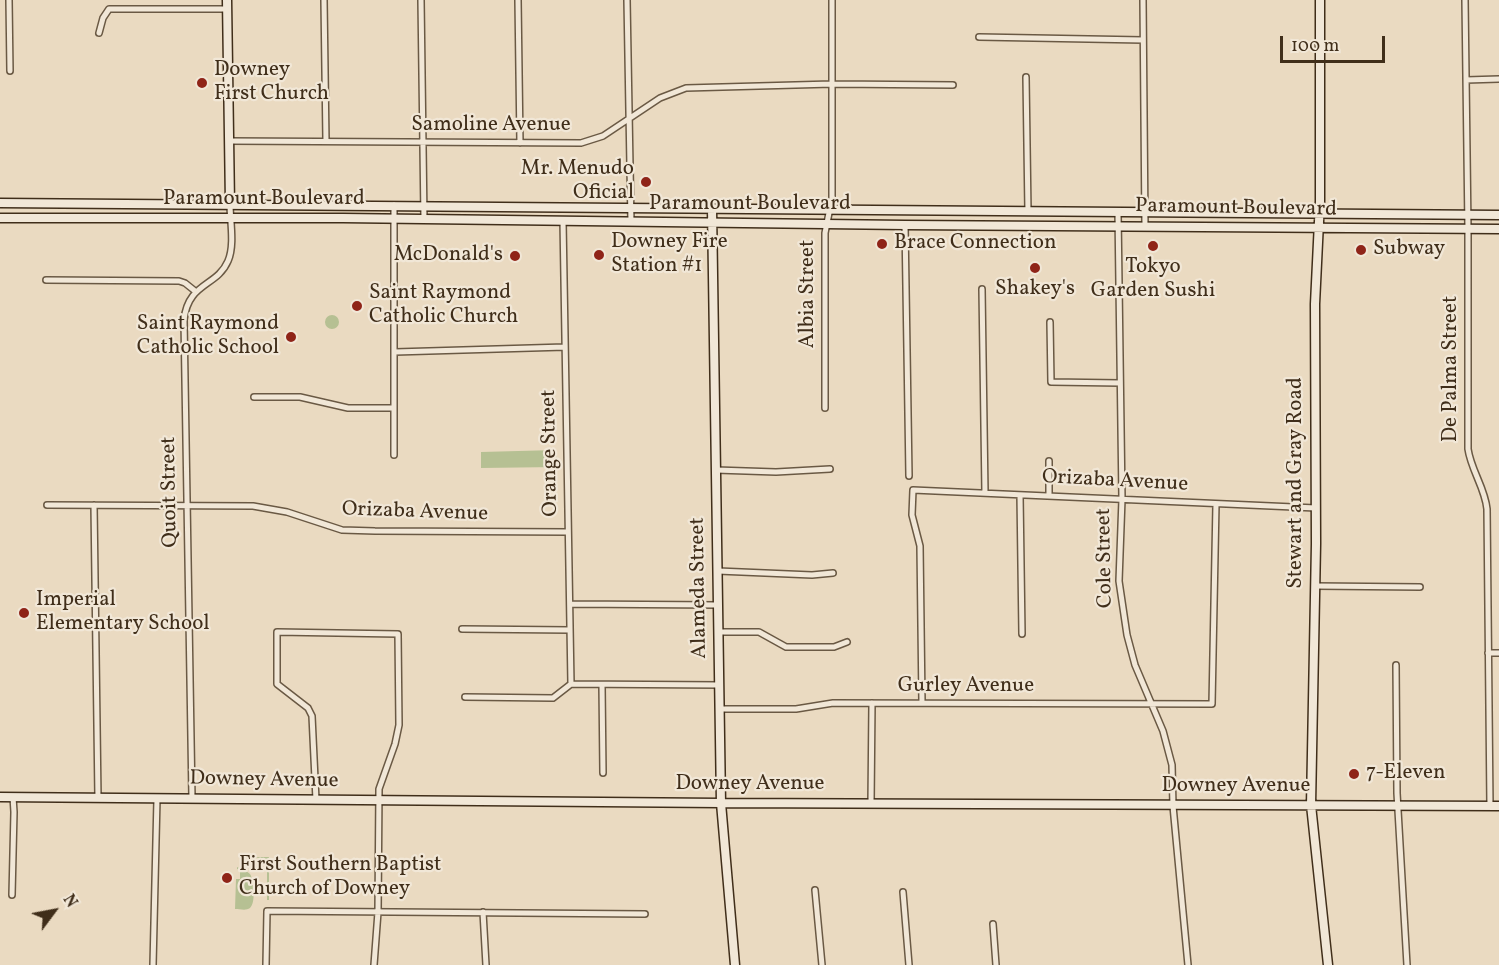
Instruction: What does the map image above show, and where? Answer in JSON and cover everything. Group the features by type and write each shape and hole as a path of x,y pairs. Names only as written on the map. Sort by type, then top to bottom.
{"main road":[{"name":"Stewart and Gray Road","path":"1320,0 1311,806 1328,965"},
{"path":"227,5 230,204"},
{"name":"Paramount Boulevard","path":"0,203 1499,215"},
{"path":"563,221 566,216 585,207"},
{"name":"Alameda Street","path":"712,209 721,803 735,965"},
{"name":"Paramount Boulevard","path":"0,218 424,219 1499,229"},
{"name":"Downey Avenue","path":"0,797 1173,806 1494,806"}],"street":[{"path":"9,0 10,71"},
{"path":"324,0 326,141"},
{"path":"421,0 424,219"},
{"path":"518,0 520,143"},
{"path":"627,0 631,222"},
{"name":"Albia Street","path":"825,408 825,232 832,198 832,0"},
{"path":"1143,0 1144,226"},
{"name":"De Palma Street","path":"1465,0 1468,449 1472,466 1484,492 1487,509 1488,653 1494,806"},
{"path":"99,33 103,18 109,9 227,5"},
{"path":"978,37 1143,40"},
{"path":"1026,77 1028,212"},
{"path":"1466,80 1499,79"},
{"name":"Samoline Avenue","path":"229,141 573,144 588,142 603,136 668,94 686,88 832,84 953,85"},
{"path":"46,280 179,281 195,291 222,271 228,262 231,249 230,204"},
{"path":"394,205 395,352 392,365 394,455"},
{"name":"Cole Street","path":"1118,213 1122,499 1119,580 1122,606 1135,665 1169,748 1188,965"},
{"name":"Orange Street","path":"563,221 571,684"},
{"path":"904,225 909,476"},
{"path":"982,289 985,493"},
{"name":"Quoit Street","path":"192,798 184,320 188,304 195,291"},
{"path":"1050,322 1051,382 1120,383"},
{"path":"395,352 565,347"},
{"path":"254,397 300,397 350,408 393,408"},
{"path":"1049,461 1049,496"},
{"path":"716,470 776,472 830,469"},
{"name":"Orizaba Avenue","path":"922,704 920,546 912,514 913,490 1316,508"},
{"path":"1020,495 1022,634"},
{"name":"Gurley Avenue","path":"720,709 796,709 825,703 1212,704 1216,504"},
{"name":"Orizaba Avenue","path":"47,505 265,507 290,512 343,530 568,532"},
{"path":"94,505 98,798"},
{"path":"718,571 834,573"},
{"path":"1315,586 1420,587"},
{"path":"570,604 718,605"},
{"path":"462,629 570,630"},
{"path":"316,800 313,721 308,708 277,684 277,632 398,634 398,735 381,783 379,801 378,912 374,965"},
{"path":"719,632 759,632 786,647 834,647 847,642"},
{"path":"1488,653 1499,653"},
{"path":"1396,665 1398,806 1407,965"},
{"path":"465,697 553,698 571,684 720,685"},
{"path":"602,685 603,773"},
{"path":"871,803 872,703"},
{"path":"12,895 13,797"},
{"path":"153,965 157,799"},
{"path":"815,890 822,965"},
{"path":"903,892 909,965"},
{"path":"266,965 267,911 645,914"},
{"path":"483,912 486,965"},
{"path":"993,924 996,965"}],"green space":[{"path":"329,315 335,315 339,322 335,329 329,329 325,325 325,319"},
{"path":"556,450 557,467 481,468 481,452"},
{"path":"251,857 269,857 269,900 267,900 267,865 260,864 260,858"},
{"path":"237,867 250,874 253,881 253,901 247,909 235,909 236,879 240,879 240,870"}],"place":[{"name":"Downey First Church","path":"202,83"},
{"name":"Mr. Menudo Oficial","path":"646,182"},
{"name":"Brace Connection","path":"882,244"},
{"name":"Tokyo Garden Sushi","path":"1153,246"},
{"name":"Subway","path":"1361,250"},
{"name":"Downey Fire Station #1","path":"599,255"},
{"name":"McDonald's","path":"515,256"},
{"name":"Shakey's","path":"1035,268"},
{"name":"Saint Raymond Catholic Church","path":"357,306"},
{"name":"Saint Raymond Catholic School","path":"291,337"},
{"name":"Imperial Elementary School","path":"24,613"},
{"name":"7-Eleven","path":"1354,774"},
{"name":"First Southern Baptist Church of Downey","path":"227,878"}]}
